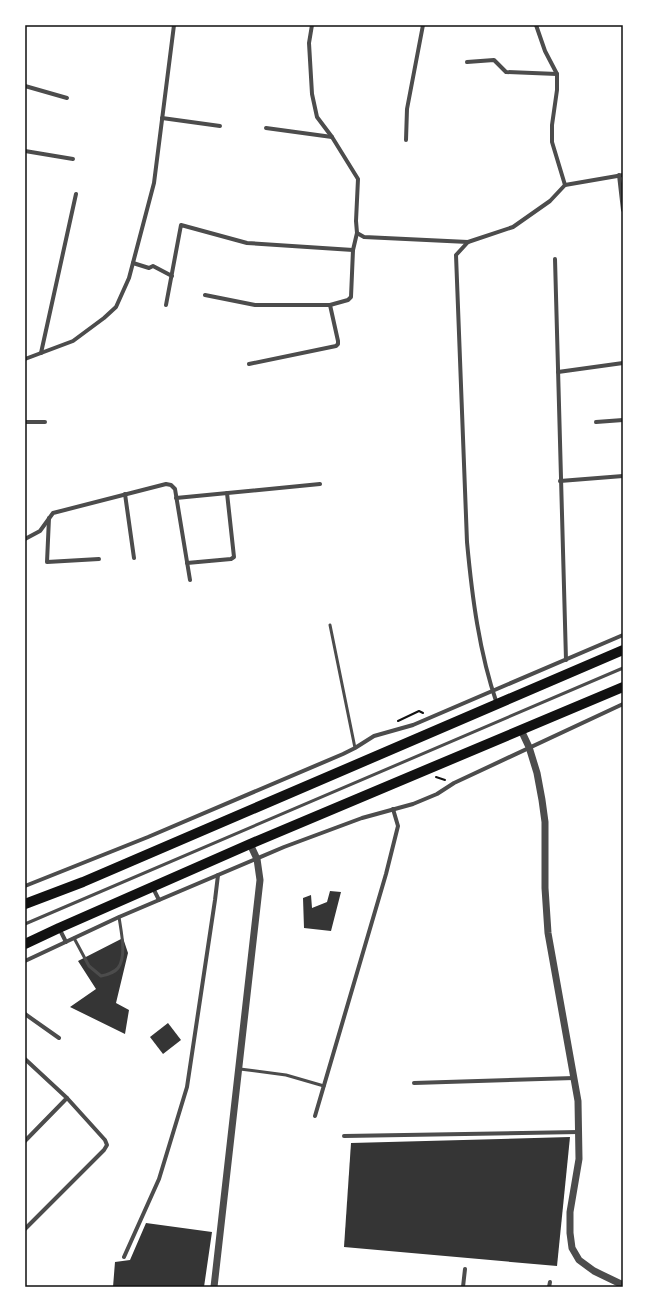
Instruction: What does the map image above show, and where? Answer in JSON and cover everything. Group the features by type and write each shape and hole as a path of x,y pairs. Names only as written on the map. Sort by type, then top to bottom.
{"main road":[{"path":"25,904 83,882 623,650"},
{"path":"25,944 152,886 623,687"}],"street":[{"path":"25,359 73,341 104,318 116,307 130,278 154,183 174,25"},
{"path":"205,295 255,305 330,304 348,300 351,296 353,250 357,233 356,221 358,179 332,137 317,117 312,94 309,43 312,25"},
{"path":"406,140 407,109 423,25"},
{"path":"536,25 545,51 557,74 557,90 552,124 552,142 566,185"},
{"path":"467,62 494,60 506,72 557,74"},
{"path":"25,86 67,98"},
{"path":"162,118 220,126"},
{"path":"266,128 332,137"},
{"path":"25,151 73,159"},
{"path":"357,233 364,237 468,242 513,227 550,201 566,185 621,175 623,210"},
{"path":"41,353 76,194"},
{"path":"166,305 181,225 247,243 353,250"},
{"path":"468,242 456,255 467,542 479,636 492,691 497,704"},
{"path":"555,259 566,660"},
{"path":"133,263 149,268 152,266 172,276"},
{"path":"249,364 336,346 338,341 330,304"},
{"path":"558,372 623,363"},
{"path":"596,422 623,420"},
{"path":"25,422 45,422"},
{"path":"560,481 623,476"},
{"path":"25,539 40,531 53,513 166,484 171,485 174,489 176,498 190,580"},
{"path":"176,498 320,484"},
{"path":"187,563 232,559 234,557 227,493"},
{"path":"125,494 134,558"},
{"path":"49,518 47,562 99,559"},
{"path":"25,886 148,837 356,748 374,736 413,725 623,635"},
{"path":"25,961 119,917 284,847 348,823 413,804 437,794 454,783 623,704"},
{"path":"521,730 529,747 542,800 545,822 545,888 548,933 578,1101 579,1159 570,1212 572,1248 579,1260 594,1271 623,1285"},
{"path":"315,1116 397,832 398,826 393,809"},
{"path":"214,1287 260,880 257,859 250,844"},
{"path":"124,1257 159,1179 187,1087 218,875"},
{"path":"152,886 159,900"},
{"path":"58,928 66,942"},
{"path":"25,1014 59,1038"},
{"path":"25,1059 67,1098 105,1140 107,1145 104,1150 25,1229"},
{"path":"414,1083 574,1078"},
{"path":"25,1141 67,1098"},
{"path":"344,1136 578,1132"},
{"path":"463,1287 465,1269"},
{"path":"549,1287 550,1282"}],"lane":[{"path":"330,625 356,748"},
{"path":"25,924 623,668"},
{"path":"74,938 89,966 101,976 118,969 122,960 123,949 119,917"},
{"path":"239,1069 286,1075 324,1086"}],"path":[{"path":"435,776 454,783"}],"building":[{"path":"330,891 341,892 331,931 304,928 303,898 311,895 312,908 327,902"},
{"path":"123,938 128,953 116,1003 129,1010 125,1034 70,1007 96,989 78,961"},
{"path":"168,1023 181,1040 163,1054 150,1037"},
{"path":"570,1137 557,1266 344,1247 351,1143"},
{"path":"146,1223 212,1232 204,1287 113,1287 115,1262 130,1260"}]}
